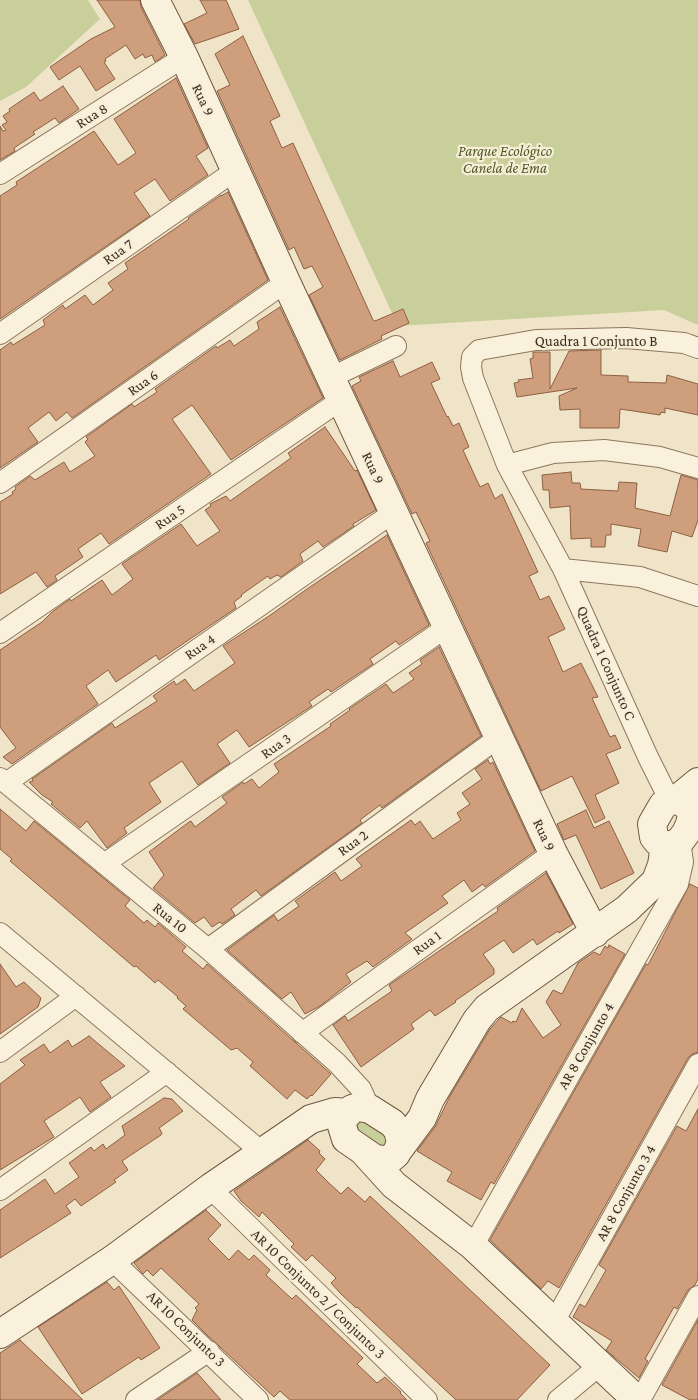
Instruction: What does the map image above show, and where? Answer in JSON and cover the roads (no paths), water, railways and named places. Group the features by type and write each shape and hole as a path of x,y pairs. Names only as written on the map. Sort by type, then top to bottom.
{"street":[{"name":"Rua 9","path":"155,0 184,58 286,282 552,853 595,933"},
{"name":"Rua 8","path":"0,174 184,58"},
{"name":"Rua 7","path":"0,334 236,170"},
{"name":"Rua 6","path":"0,484 286,282"},
{"name":"Quadra 1 Conjunto B","path":"507,465 473,378 471,368 472,357 479,350 536,340 626,338 684,343 698,348"},
{"name":"Rua 5","path":"0,633 396,346"},
{"path":"507,465 554,453 604,450 660,457 698,468"},
{"name":"Quadra 1 Conjunto C","path":"507,465 563,569 648,757 654,799 680,821"},
{"name":"Rua 4","path":"3,781 394,512"},
{"path":"563,569 640,577 698,596"},
{"name":"Rua 3","path":"104,864 447,627"},
{"name":"Rua 2","path":"208,949 498,738"},
{"name":"Rua 10","path":"3,781 208,949 337,1062 361,1089 362,1124"},
{"path":"396,1153 422,1118 430,1099 477,1020 487,1008 627,909 656,881 698,782"},
{"name":"AR 8 Conjunto 4","path":"473,1246 678,884 684,862 680,821"},
{"name":"Rua 1","path":"302,1033 552,853"},
{"path":"0,933 263,1153"},
{"path":"0,1052 76,996"},
{"name":"AR 8 Conjunto 3 4","path":"554,1322 698,1064"},
{"path":"0,1190 167,1072"},
{"path":"0,1334 112,1260 210,1188 295,1129 322,1126 331,1128 410,1116 430,1099"},
{"path":"362,1124 401,1136 396,1153 417,1201"},
{"path":"362,1124 394,1184 473,1246 639,1400 698,1296"},
{"name":"AR 10 Conjunto 2 / Conjunto 3","path":"210,1188 427,1400"},
{"name":"AR 10 Conjunto 3","path":"112,1260 258,1400"},
{"path":"136,1400 209,1351"},
{"path":"558,1400 600,1365"}],"park label":[{"name":"Parque Ecológico Canela de Ema","path":"505,160"}]}
